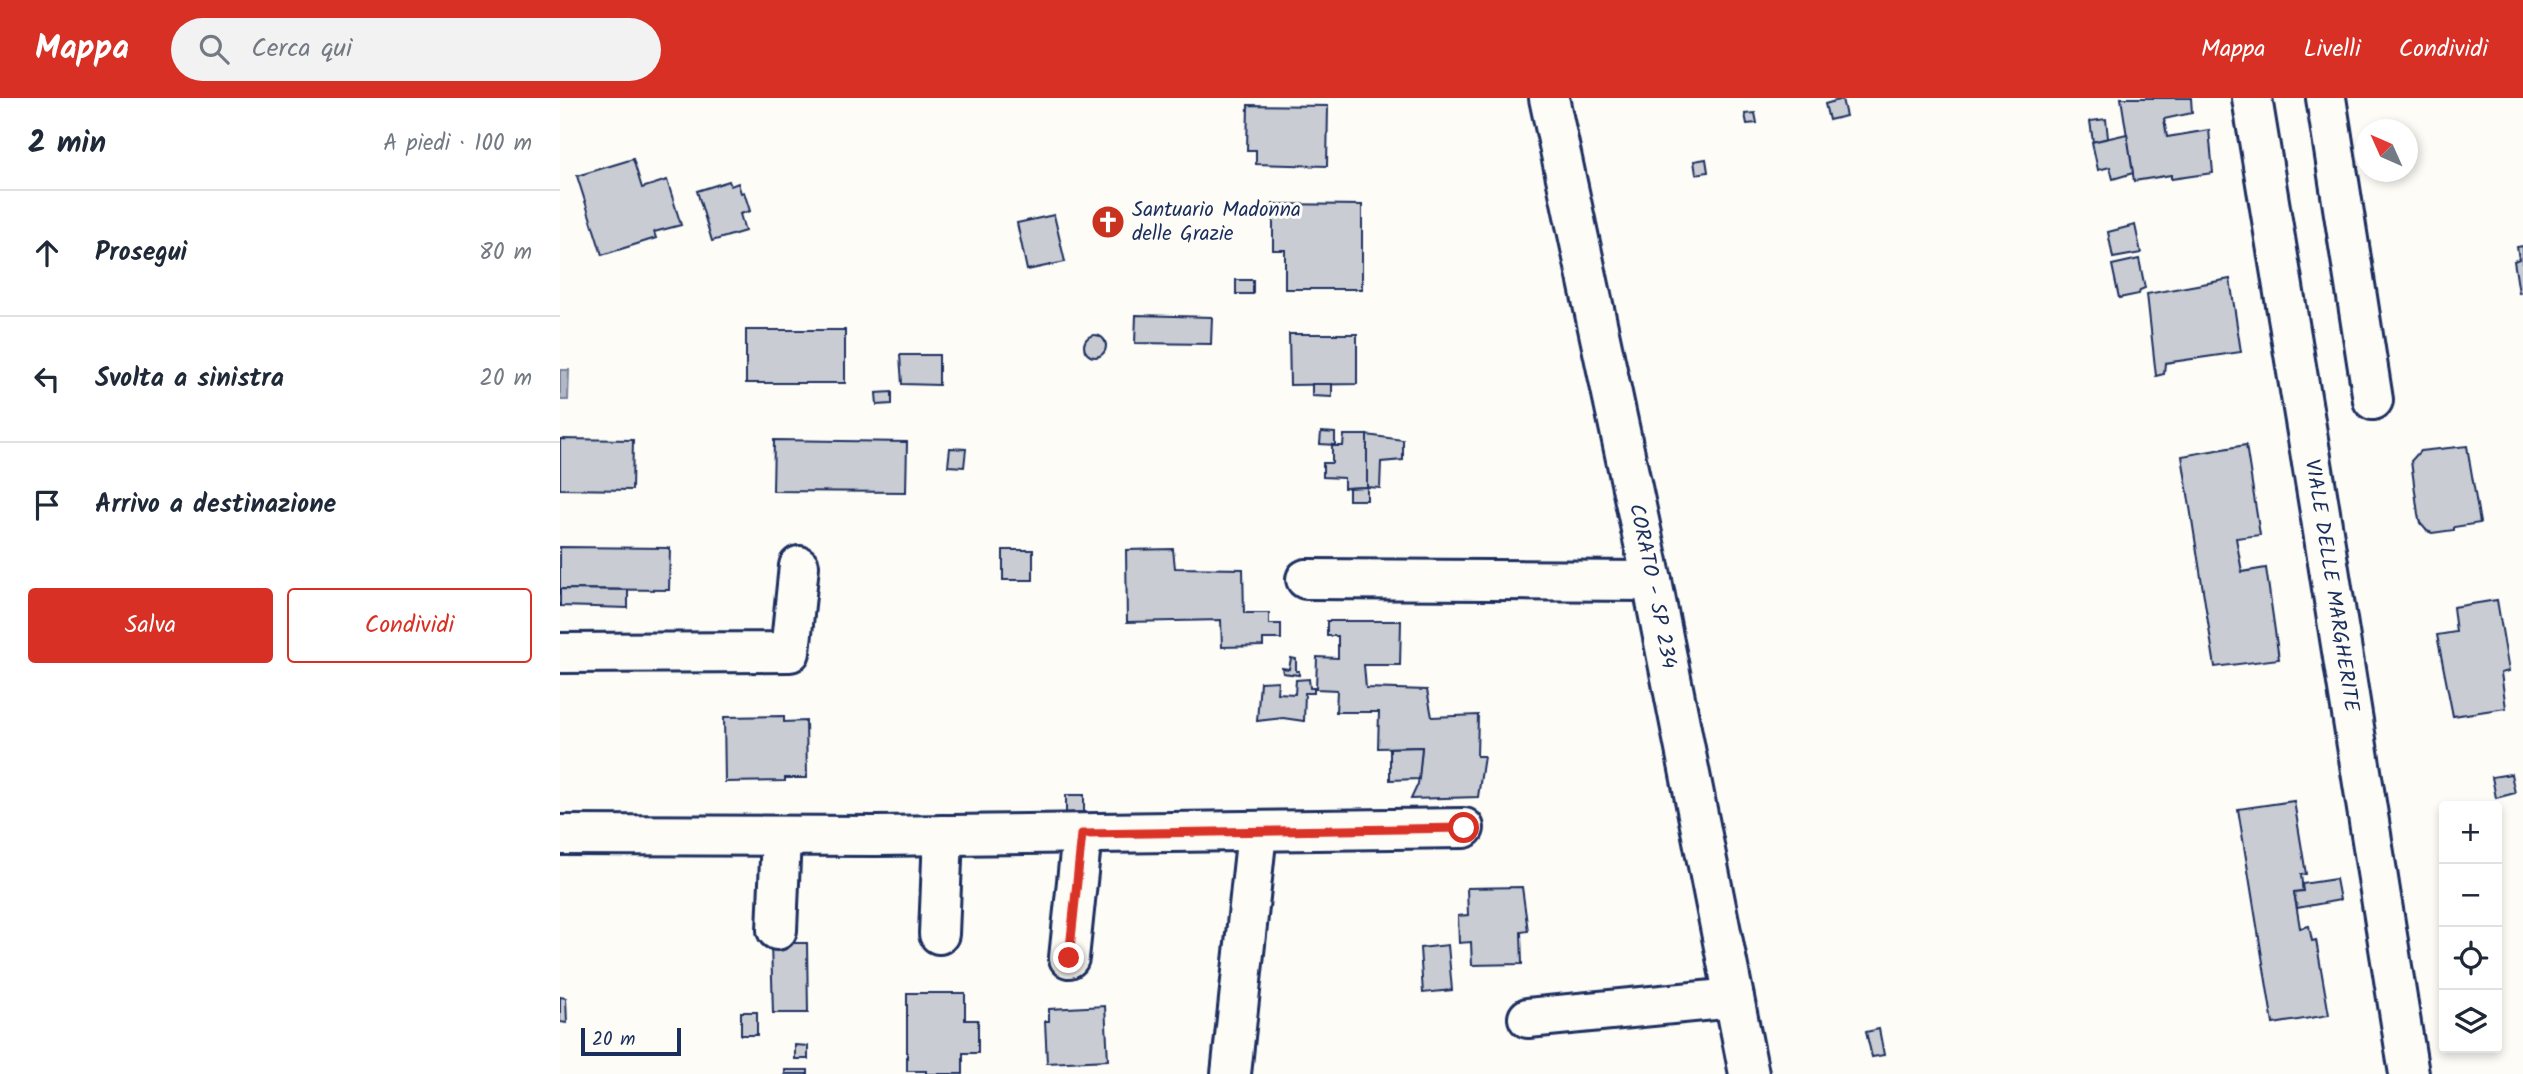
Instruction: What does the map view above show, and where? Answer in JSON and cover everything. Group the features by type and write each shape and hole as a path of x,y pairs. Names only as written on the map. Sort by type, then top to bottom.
{"street":[{"name":"CORATO - SP 234","path":"1549,98 1652,581 1749,1074"},
{"name":"VIALE DELLE MARGHERITE","path":"2252,98 2409,1074"},
{"path":"2326,98 2373,400"},
{"path":"560,653 790,652 799,566"},
{"path":"1306,579 1652,581"},
{"path":"560,835 1082,834 1464,828"},
{"path":"1231,1074 1257,832"},
{"path":"1069,958 1082,834"},
{"path":"939,934 943,835"},
{"path":"777,929 781,836"},
{"path":"1528,1018 1734,998"}],"shaded area":[{"path":"560,370 569,370 568,400 560,400"}],"building":[{"path":"2121,98 2191,98 2192,113 2164,119 2167,137 2209,130 2213,173 2171,179 2171,175 2134,181"},
{"path":"1842,99 1846,116 1829,120 1825,104"},
{"path":"1248,105 1328,106 1327,166 1256,164 1256,150 1247,150"},
{"path":"1755,113 1757,123 1747,124 1745,114"},
{"path":"2106,119 2108,138 2093,142 2090,121"},
{"path":"2127,134 2133,173 2113,179 2110,167 2098,170 2092,142"},
{"path":"633,159 642,188 667,180 681,225 654,232 656,238 602,255 577,176"},
{"path":"1706,159 1708,172 1696,174 1694,161"},
{"path":"729,181 731,186 738,183 741,193 744,192 750,211 740,214 745,231 712,241 697,191"},
{"path":"1273,204 1362,205 1362,289 1285,289 1285,250 1273,250"},
{"path":"1054,215 1065,262 1027,270 1017,223"},
{"path":"2135,225 2141,253 2113,258 2108,232"},
{"path":"2523,246 2523,292 2519,293 2514,261 2519,259 2517,247"},
{"path":"2139,259 2145,288 2140,290 2139,294 2119,298 2112,265"},
{"path":"2230,279 2241,352 2165,363 2164,374 2156,376 2147,294"},
{"path":"1236,280 1253,280 1253,294 1236,294"},
{"path":"1136,315 1212,317 1211,344 1135,343"},
{"path":"746,330 845,330 845,383 746,383"},
{"path":"1289,334 1357,334 1357,384 1290,385"},
{"path":"1095,335 1103,338 1106,346 1103,354 1095,357 1087,354 1084,346 1087,338"},
{"path":"900,355 939,355 939,385 902,384"},
{"path":"1312,384 1332,384 1332,397 1312,396"},
{"path":"892,392 892,404 877,405 876,393"},
{"path":"1321,432 1335,433 1335,445 1320,444"},
{"path":"1344,435 1367,435 1367,487 1344,488 1344,478 1323,477 1323,463 1332,463 1332,446 1343,446"},
{"path":"1367,435 1403,440 1403,460 1381,462 1380,488 1367,487"},
{"path":"560,439 633,440 632,490 560,489"},
{"path":"774,440 907,442 906,492 773,491"},
{"path":"2246,445 2260,535 2236,538 2242,572 2266,568 2279,659 2215,667 2182,456"},
{"path":"2467,446 2480,523 2454,527 2454,530 2432,533 2427,531 2420,523 2411,461 2420,451"},
{"path":"950,448 966,449 964,467 948,466"},
{"path":"1367,487 1367,500 1349,500 1349,488"},
{"path":"560,547 670,548 669,590 560,589"},
{"path":"1173,549 1175,568 1243,569 1244,613 1269,613 1269,624 1281,624 1281,639 1263,639 1263,646 1222,647 1221,620 1127,622 1126,550"},
{"path":"1003,550 1033,550 1033,580 1003,580"},
{"path":"560,589 628,590 628,608 560,606"},
{"path":"2497,600 2509,671 2501,673 2506,708 2453,716 2437,635 2456,632 2453,607"},
{"path":"1327,621 1401,621 1400,665 1364,665 1366,688 1427,690 1432,717 1478,715 1477,756 1484,756 1478,797 1411,799 1418,784 1422,747 1378,748 1379,712 1336,712 1337,690 1316,689 1317,657 1338,658 1338,636 1327,636"},
{"path":"1291,658 1296,659 1296,671 1299,671 1299,675 1283,673 1282,668 1289,669"},
{"path":"1309,679 1314,693 1305,693 1304,721 1283,718 1257,721 1260,682 1278,681 1277,693 1295,694 1296,680"},
{"path":"784,716 784,722 806,721 807,778 725,782 724,717"},
{"path":"1422,747 1419,779 1390,780 1390,748"},
{"path":"2511,774 2515,793 2496,798 2492,777"},
{"path":"1066,795 1084,795 1084,812 1066,813"},
{"path":"2294,801 2306,874 2301,875 2303,891 2294,892 2300,928 2309,926 2312,941 2316,940 2329,1015 2273,1024 2238,809"},
{"path":"2336,879 2340,900 2297,908 2294,892 2303,891 2302,884"},
{"path":"1522,887 1528,931 1521,932 1522,964 1472,965 1471,942 1459,943 1458,916 1468,915 1467,888"},
{"path":"771,943 807,943 808,1013 773,1013"},
{"path":"1448,945 1452,990 1423,993 1420,948"},
{"path":"907,993 965,993 965,1020 978,1020 978,1053 963,1053 963,1074 907,1071"},
{"path":"560,997 566,998 567,1023 560,1022"},
{"path":"1105,1006 1108,1060 1047,1063 1045,1021 1049,1021 1049,1009"},
{"path":"741,1012 757,1012 757,1035 741,1035"},
{"path":"1879,1029 1884,1055 1872,1057 1866,1032"},
{"path":"795,1045 808,1046 808,1059 795,1059"},
{"path":"785,1070 808,1070 808,1074 785,1074"}],"place":[{"name":"Santuario Madonna delle Grazie","path":"1108,222"}],"route":[{"path":"1069,958 1082,834 1464,828"}]}
